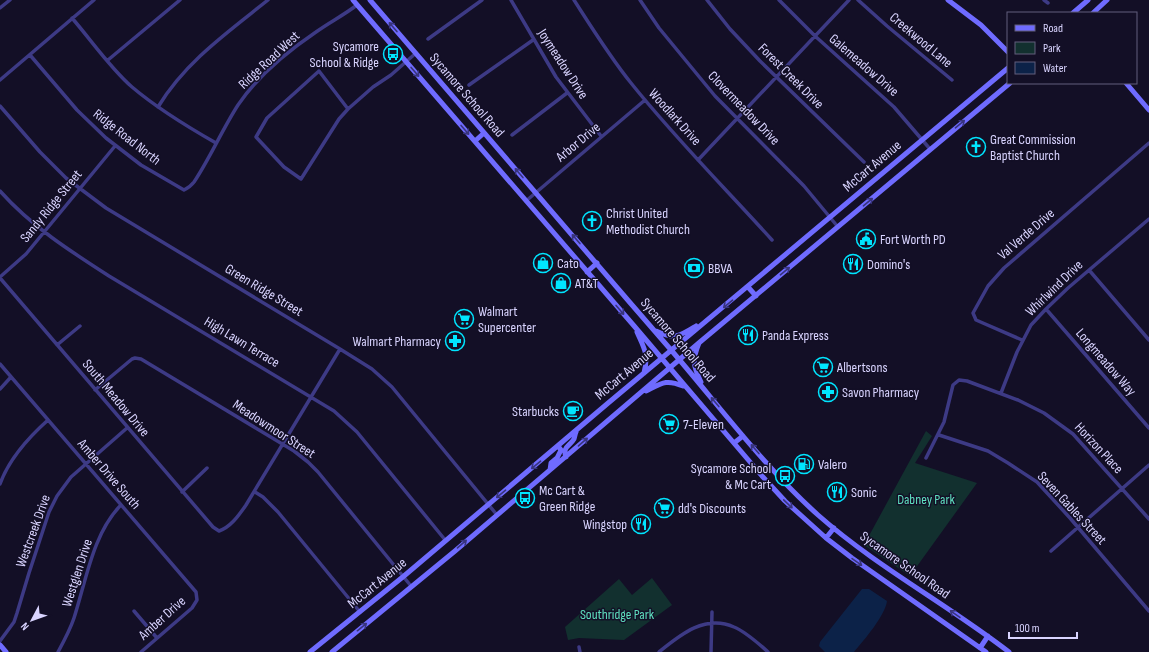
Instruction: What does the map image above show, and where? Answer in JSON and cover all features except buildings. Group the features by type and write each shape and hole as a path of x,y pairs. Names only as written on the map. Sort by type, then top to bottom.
{"main road":[{"name":"Sycamore School Road","path":"353,0 662,358 684,386 785,501 826,538 852,558 986,652"},
{"name":"Sycamore School Road","path":"370,0 788,487 834,528 863,550 1009,652"},
{"path":"948,0 981,25 1007,51"},
{"path":"1074,12 1088,0"},
{"path":"1094,12 1107,0"},
{"name":"McCart Avenue","path":"310,652 446,541 671,350 1007,69"},
{"name":"McCart Avenue","path":"332,652 566,457 700,342 1007,84"},
{"path":"1127,84 1149,110"},
{"path":"475,141 484,133"},
{"path":"587,272 597,263"},
{"path":"748,287 756,296"},
{"path":"654,330 664,335 677,337 708,320"},
{"path":"635,327 646,351 647,363 643,374"},
{"path":"700,342 694,355 694,369 705,390"},
{"path":"638,395 664,382 674,382 684,386"},
{"path":"566,457 564,453 565,449 574,440 576,431"},
{"path":"734,443 744,436"},
{"path":"550,470 551,463 560,453 561,450 558,446"},
{"path":"826,538 834,528"},
{"path":"980,648 988,636"},
{"path":"0,645 6,652"}],"street":[{"path":"0,8 10,0"},
{"path":"0,80 94,0"},
{"path":"108,60 180,0"},
{"path":"158,107 168,90 190,64 268,0"},
{"path":"428,39 482,0"},
{"name":"Joymeadow Drive","path":"512,0 533,40 566,92 601,136"},
{"name":"Woodlark Drive","path":"574,0 596,36 630,82 698,160 772,240"},
{"name":"Clovermeadow Drive","path":"640,0 659,28 692,70 715,96 804,186 838,227"},
{"name":"Forest Creek Drive","path":"707,0 730,29 776,77 864,162"},
{"name":"Galemeadow Drive","path":"779,0 815,36 894,107 930,149"},
{"path":"698,160 849,0"},
{"name":"Creekwood Lane","path":"858,0 952,80"},
{"path":"1044,0 1048,3"},
{"name":"Ridge Road West","path":"188,188 194,182 239,104 257,82 302,42 357,5"},
{"path":"72,18 132,86 158,107 186,126 216,143"},
{"path":"469,85 533,40"},
{"path":"348,109 319,71 267,118 256,137 284,167 301,179 339,119 348,109 416,53"},
{"name":"Ridge Road North","path":"30,55 87,121 115,146 141,165 163,178 184,190 188,188"},
{"path":"512,134 566,92"},
{"name":"Arbor Drive","path":"526,201 645,100"},
{"name":"Green Ridge Street","path":"0,106 40,152 66,178 120,217 372,369 392,387 497,515"},
{"name":"Val Verde Drive","path":"1022,340 974,318 973,313 988,286 1004,268 1149,143"},
{"name":"Sandy Ridge Street","path":"0,278 26,254 115,146"},
{"name":"High Lawn Terrace","path":"0,191 26,217 74,254 334,410 358,432 446,541"},
{"name":"Whirlwind Drive","path":"1001,393 1022,340 1031,325 1046,309 1089,270 1149,219"},
{"path":"1089,270 1149,340"},
{"name":"South Meadow Drive","path":"0,278 127,428 217,531 226,528 235,520 254,492"},
{"name":"Longmeadow Way","path":"1046,309 1149,428"},
{"path":"57,345 80,326"},
{"path":"340,349 254,492 263,497 278,512 360,612"},
{"name":"Meadowmoor Street","path":"95,390 132,359 141,359 294,451 318,472 411,586"},
{"name":"Amber Drive South","path":"0,364 192,587 196,592 197,600"},
{"path":"0,388 11,377"},
{"name":"Horizon Place","path":"938,435 944,422 952,385 957,381 967,381 1001,393 1044,413 1073,434 1149,519"},
{"path":"0,484 9,466 30,437 48,420"},
{"name":"Westcreek Drive","path":"0,641 14,622 49,512 57,496 71,477 127,428"},
{"path":"926,458 938,435"},
{"name":"Seven Gables Street","path":"938,435 988,451 1037,482 1149,611"},
{"path":"1051,551 1149,465"},
{"path":"182,492 207,468"},
{"name":"Westglen Drive","path":"58,652 73,619 103,528 114,511 121,505"},
{"name":"Amber Drive","path":"141,652 192,608 197,600"},
{"path":"134,611 157,638"},
{"path":"711,652 712,612"},
{"path":"659,652 690,630 704,624 712,623 734,627 768,652"},
{"path":"579,647 580,652"}],"green space":[{"name":"Dabney Park","path":"926,431 932,436 915,463 977,483 910,576 864,545"},
{"name":"Southridge Park","path":"652,578 672,605 624,640 579,638 568,640 565,627 619,579 632,595"}],"water":[{"path":"862,589 869,589 887,601 874,628 854,652 825,652 819,646 820,642"}],"place":[{"name":"Sycamore School & Ridge","path":"393,54"},
{"name":"Great Commission Baptist Church","path":"976,147"},
{"name":"Christ United Methodist Church","path":"592,221"},
{"name":"Fort Worth PD","path":"866,239"},
{"name":"Cato","path":"543,263"},
{"name":"Domino's","path":"853,264"},
{"name":"BBVA","path":"694,268"},
{"name":"AT&T","path":"561,283"},
{"name":"Walmart Supercenter","path":"464,319"},
{"name":"Panda Express","path":"748,335"},
{"name":"Walmart Pharmacy","path":"455,341"},
{"name":"Albertsons","path":"823,367"},
{"name":"Savon Pharmacy","path":"828,392"},
{"name":"Starbucks","path":"573,411"},
{"name":"7-Eleven","path":"669,424"},
{"name":"Valero","path":"804,464"},
{"name":"Sycamore School & Mc Cart","path":"785,476"},
{"name":"Sonic","path":"837,492"},
{"name":"Mc Cart & Green Ridge","path":"525,498"},
{"name":"dd's Discounts","path":"664,508"},
{"name":"Wingstop","path":"641,524"}]}
